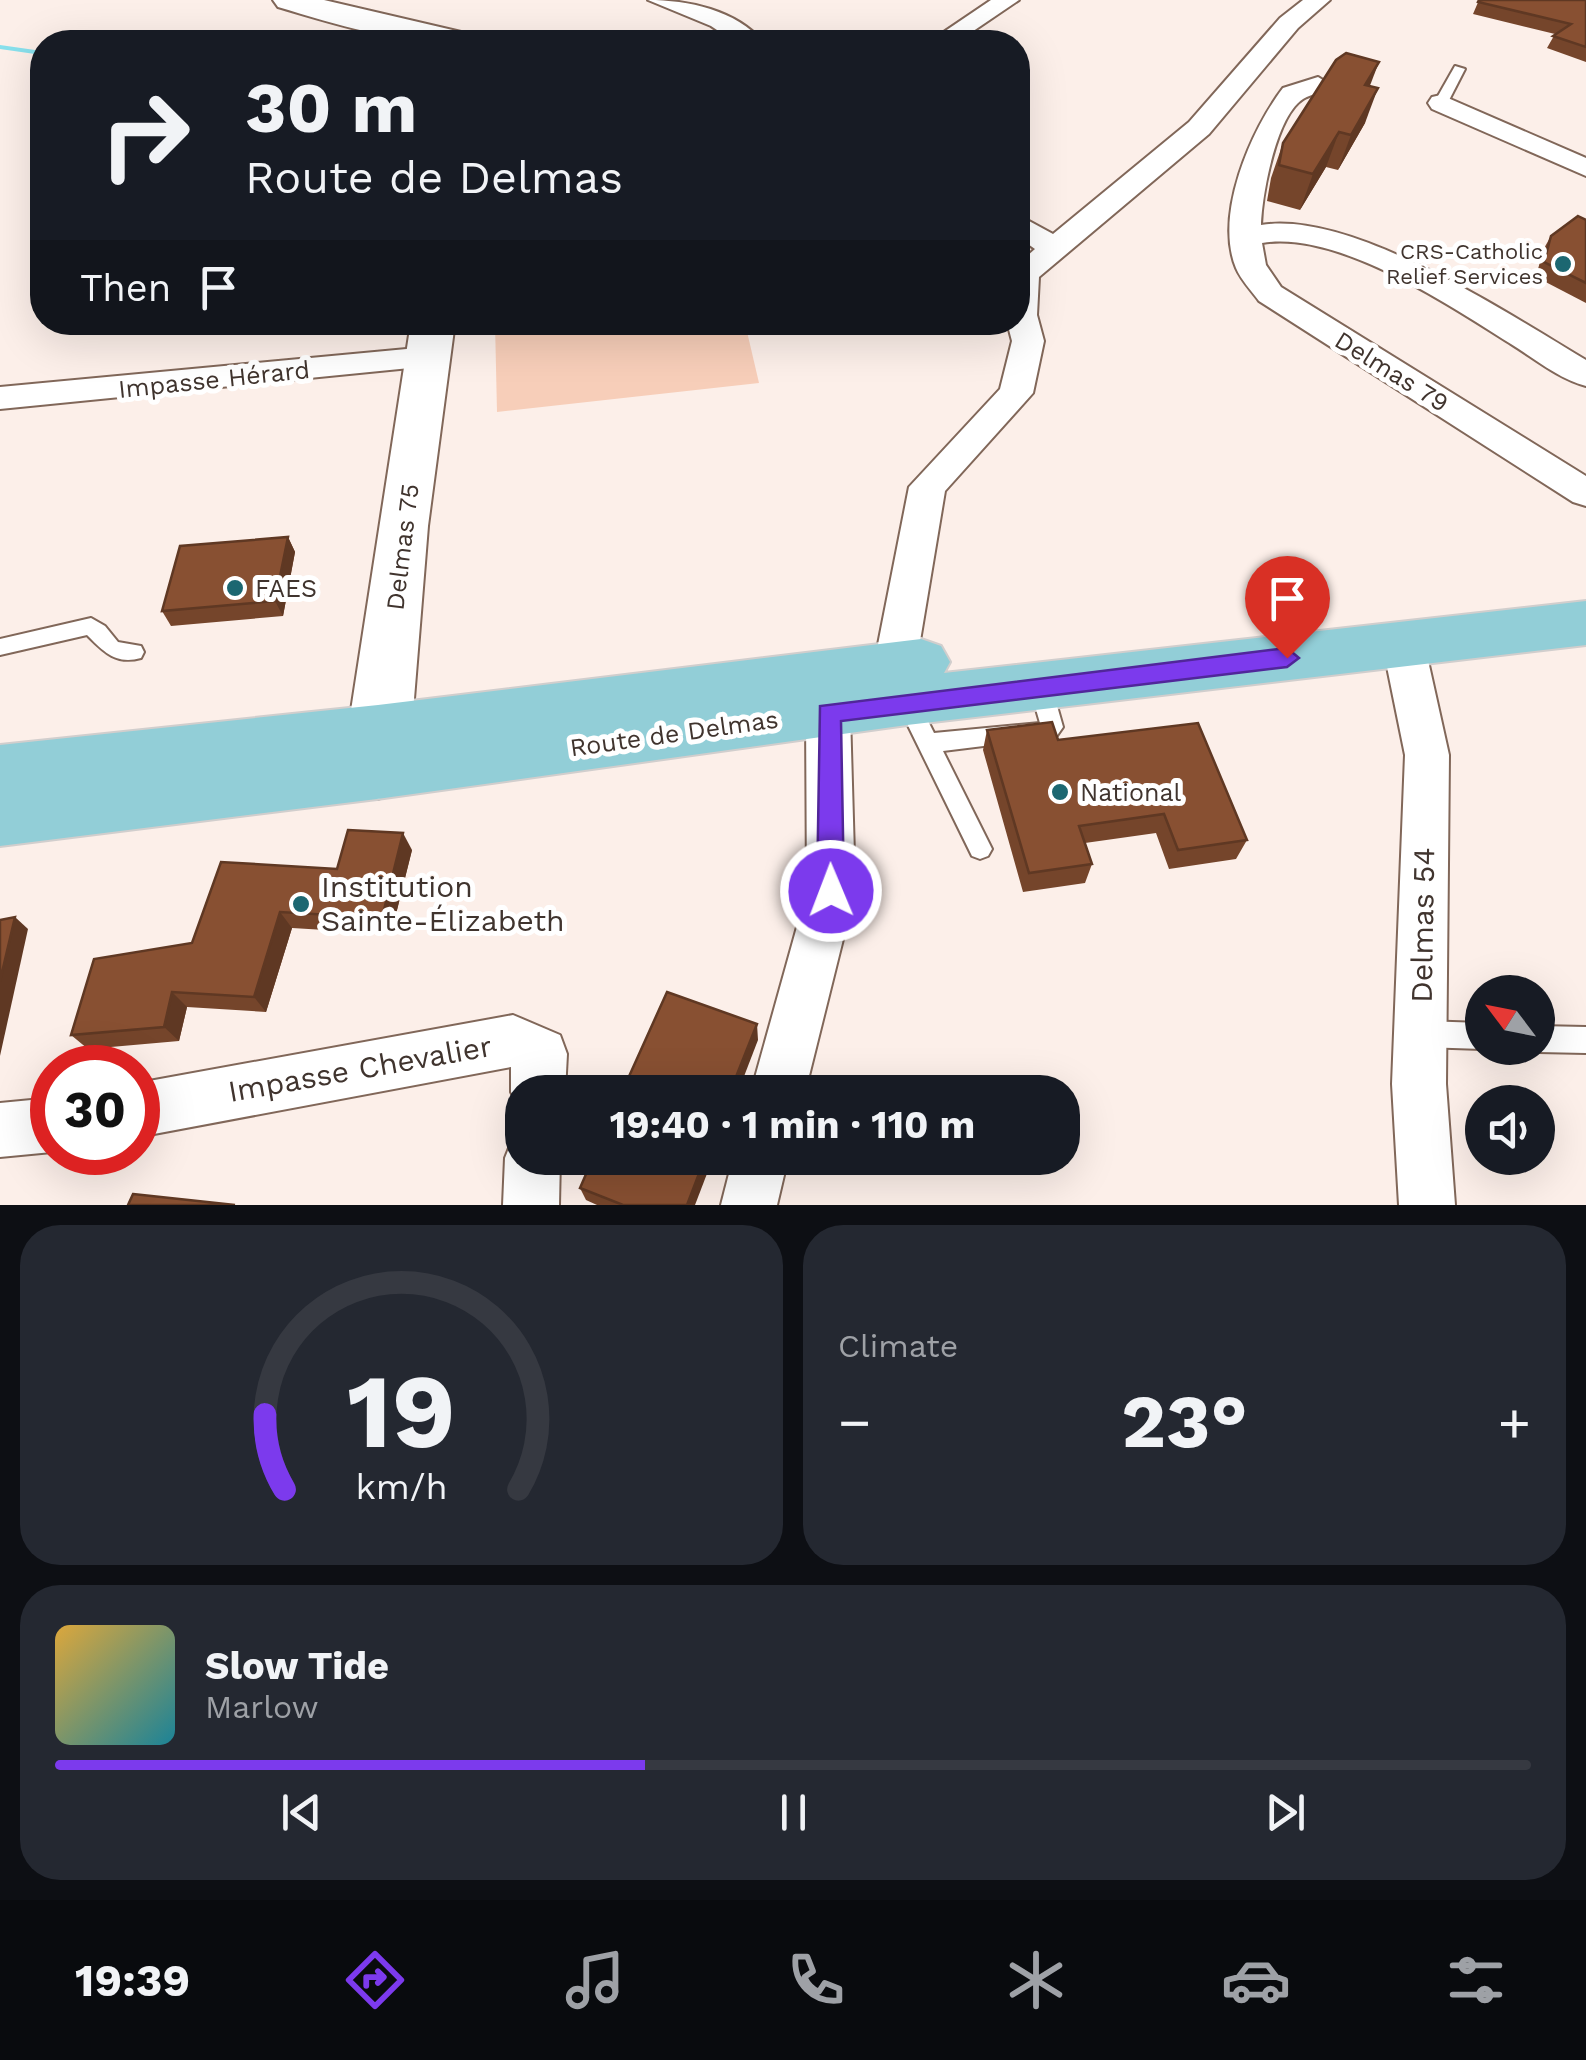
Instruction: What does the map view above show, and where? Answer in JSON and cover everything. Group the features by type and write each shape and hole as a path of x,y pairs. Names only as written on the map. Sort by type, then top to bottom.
{"main road":[{"name":"Route de Delmas","path":"0,818 378,752 910,703 1586,590"},
{"name":"Route de Delmas","path":"0,770 378,752 828,713 1586,623"}],"street":[{"path":"289,0 399,30"},
{"path":"660,0 719,21 733,30"},
{"path":"960,30 1007,0"},
{"path":"1030,270 1199,128 1289,23 1318,0"},
{"path":"1318,85 1287,100 1267,136 1246,227 1322,238 1376,258 1586,376"},
{"path":"1441,103 1586,168"},
{"name":"Delmas 79","path":"1246,227 1249,265 1270,294 1586,492"},
{"path":"1030,232 1056,250"},
{"path":"910,703 928,486 1016,393 1028,342 1026,335"},
{"name":"Impasse Hérard","path":"0,398 431,340"},
{"name":"Delmas 75","path":"378,752 402,526 431,340"},
{"name":"Delmas 54","path":"1404,647 1427,755 1421,1034 1427,1205"},
{"path":"782,1075 831,891 828,713"},
{"name":"Impasse Chevalier","path":"160,1106 513,1041 542,1054 540,1075"},
{"path":"0,1130 30,1127"},
{"path":"531,1205 532,1175"},
{"path":"748,1205 756,1175"}],"lane":[{"path":"1441,103 1458,69"},
{"path":"0,647 91,626 101,643 113,651 134,652"},
{"path":"910,703 980,849"},
{"path":"1421,1034 1465,1035"},
{"path":"1555,1039 1586,1040"}],"shaded area":[{"path":"495,335 748,335 759,383 497,412"}],"building":[{"path":"1479,0 1586,0 1586,47 1553,36 1571,24"},
{"path":"1346,53 1379,62 1365,85 1378,88 1351,135 1339,132 1313,174 1279,165 1283,143 1336,60"},
{"path":"1578,216 1586,220 1586,283 1544,262 1551,236"},
{"name":"FAES","path":"288,537 275,601 162,611 180,546"},
{"path":"1052,722 1058,740 1198,723 1247,840 1178,850 1164,814 1079,826 1092,864 1029,873 987,730"},
{"path":"348,830 403,833 382,918 280,912 254,997 172,992 164,1027 71,1035 94,959 192,943 221,862 337,869"},
{"path":"15,917 0,981 0,920"},
{"path":"667,992 757,1024 737,1075 630,1075"},
{"path":"586,1175 698,1175 687,1205 623,1205 580,1188"},
{"path":"133,1194 235,1205 128,1205"}],"waterway":[{"path":"0,47 30,51"}],"place":[{"name":"CRS-Catholic Relief Services","path":"1563,264"},
{"name":"FAES","path":"235,588"},
{"name":"National","path":"1060,792"},
{"name":"Institution Sainte-Élizabeth","path":"301,904"}],"route":[{"path":"831,891 828,713 1170,668 1287,658"}]}
